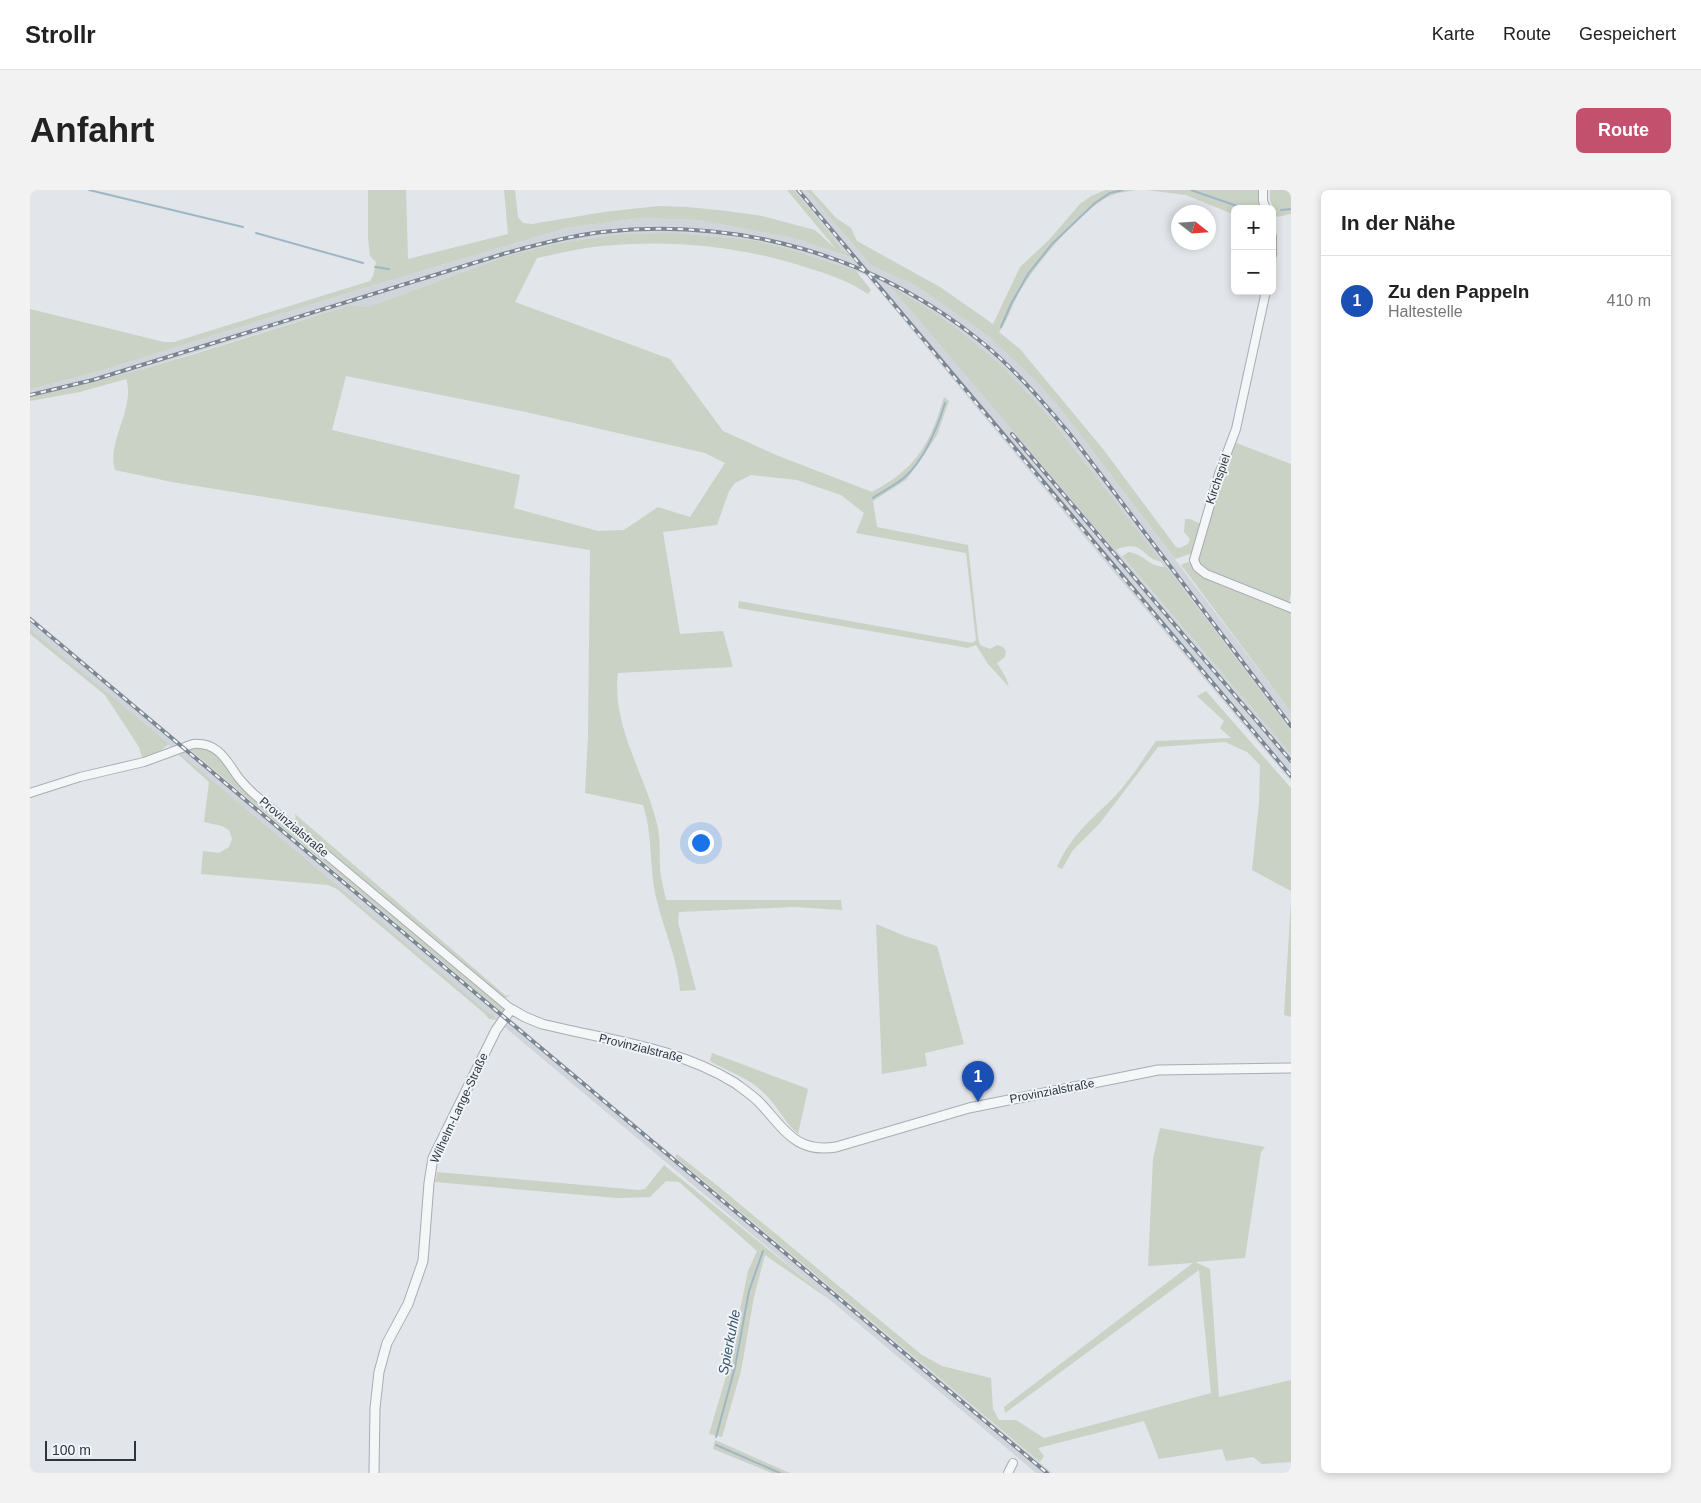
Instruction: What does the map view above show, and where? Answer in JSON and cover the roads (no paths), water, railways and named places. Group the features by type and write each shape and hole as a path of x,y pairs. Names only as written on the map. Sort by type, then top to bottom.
{"street":[{"path":"1263,190 1264,205"},
{"name":"Kirchspiel","path":"1265,295 1236,429 1219,474 1194,560 1198,567 1206,574 1291,608"},
{"name":"Provinzialstraße","path":"30,793 63,782 144,762 194,744 212,746 222,753 243,784 254,794 511,1009 525,1018 542,1024 667,1053 691,1061 728,1079 749,1093 790,1136 799,1142 821,1148 836,1147 969,1108 1158,1070 1291,1068"},
{"name":"Wilhelm-Lange-Straße","path":"374,1473 375,1408 379,1372 387,1343 408,1304 423,1261 429,1183 433,1158 496,1030 511,1009"},
{"path":"1008,1473 1013,1463"}],"waterway":[{"path":"89,190 243,227"},
{"path":"1001,327 1011,304 1028,274 1052,244 1095,203 1110,193 1123,190"},
{"path":"1191,190 1234,205"},
{"path":"1281,210 1291,209"},
{"path":"256,233 363,263"},
{"path":"375,267 389,269"},
{"path":"873,498 894,485 913,468 925,451 934,433 945,403"},
{"name":"Spierkuhle","path":"716,1437 735,1367 749,1291 763,1251"},
{"name":"Spierkuhle","path":"716,1445 780,1473"}],"railway":[{"path":"798,190 1291,776"},
{"path":"30,395 93,380 503,254 577,236 602,232 653,229 703,231 753,237 801,248 849,265 894,285 938,310 979,340 1004,362 1040,399 1073,438 1291,726"},
{"path":"1012,434 1291,761"},
{"path":"30,619 1047,1473"}],"place":[{"name":"Zu den Pappeln","path":"978,1102"}]}
